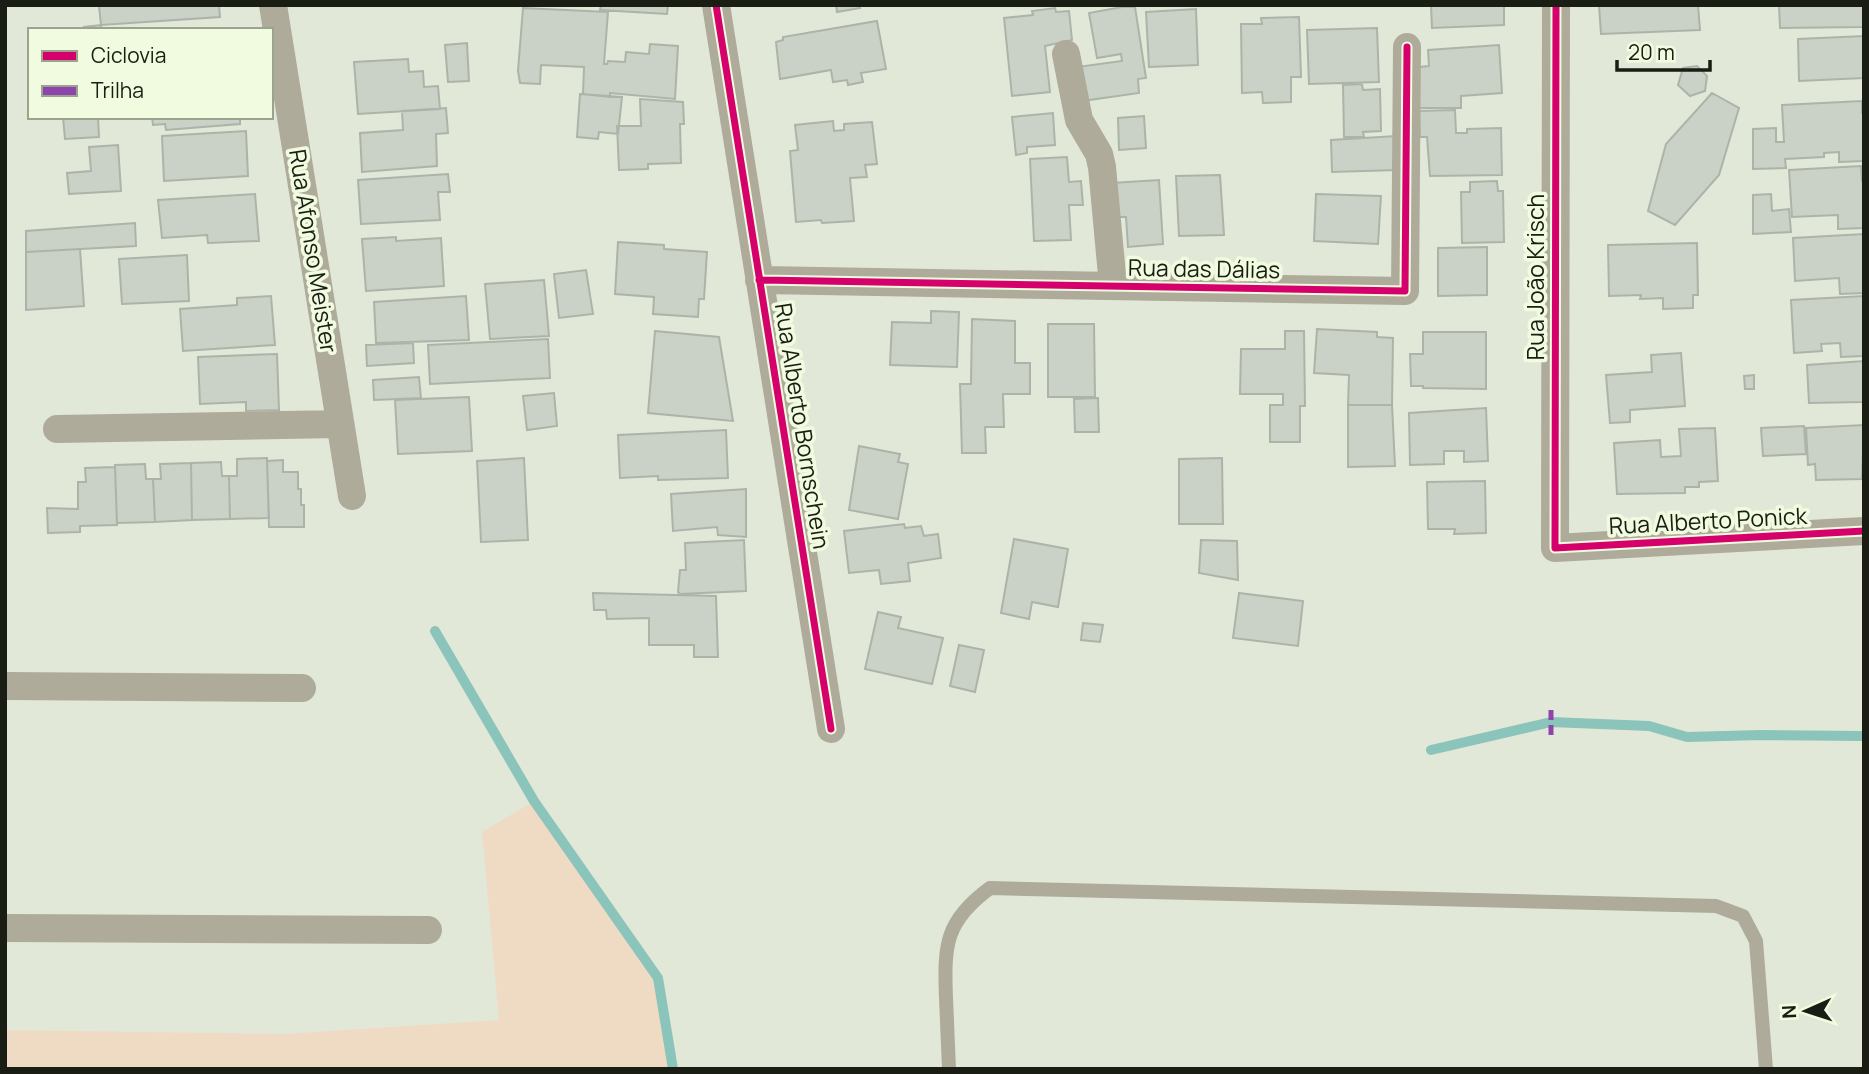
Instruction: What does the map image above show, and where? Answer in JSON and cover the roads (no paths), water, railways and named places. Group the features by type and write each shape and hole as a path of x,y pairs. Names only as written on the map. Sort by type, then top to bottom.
{"street":[{"name":"Rua Afonso Meister","path":"273,5 352,496"},
{"name":"Rua Alberto Bornschein","path":"716,5 831,729"},
{"name":"Rua João Krisch","path":"1555,548 1556,5"},
{"name":"Rua das Dálias","path":"759,280 1405,291 1407,47"},
{"path":"1066,54 1079,120 1099,154 1102,167 1113,286"},
{"path":"57,429 341,424"},
{"name":"Rua Alberto Ponick","path":"1555,548 1864,531"},
{"path":"5,686 302,688"},
{"path":"5,928 428,930"}],"lane":[{"path":"949,1069 944,956 954,928 970,903 990,888 1716,906 1744,916 1756,941 1766,1069"}],"waterway":[{"path":"435,631 534,801 658,978 673,1069"},
{"path":"1431,750 1551,722 1649,726 1687,737 1864,736"}]}
